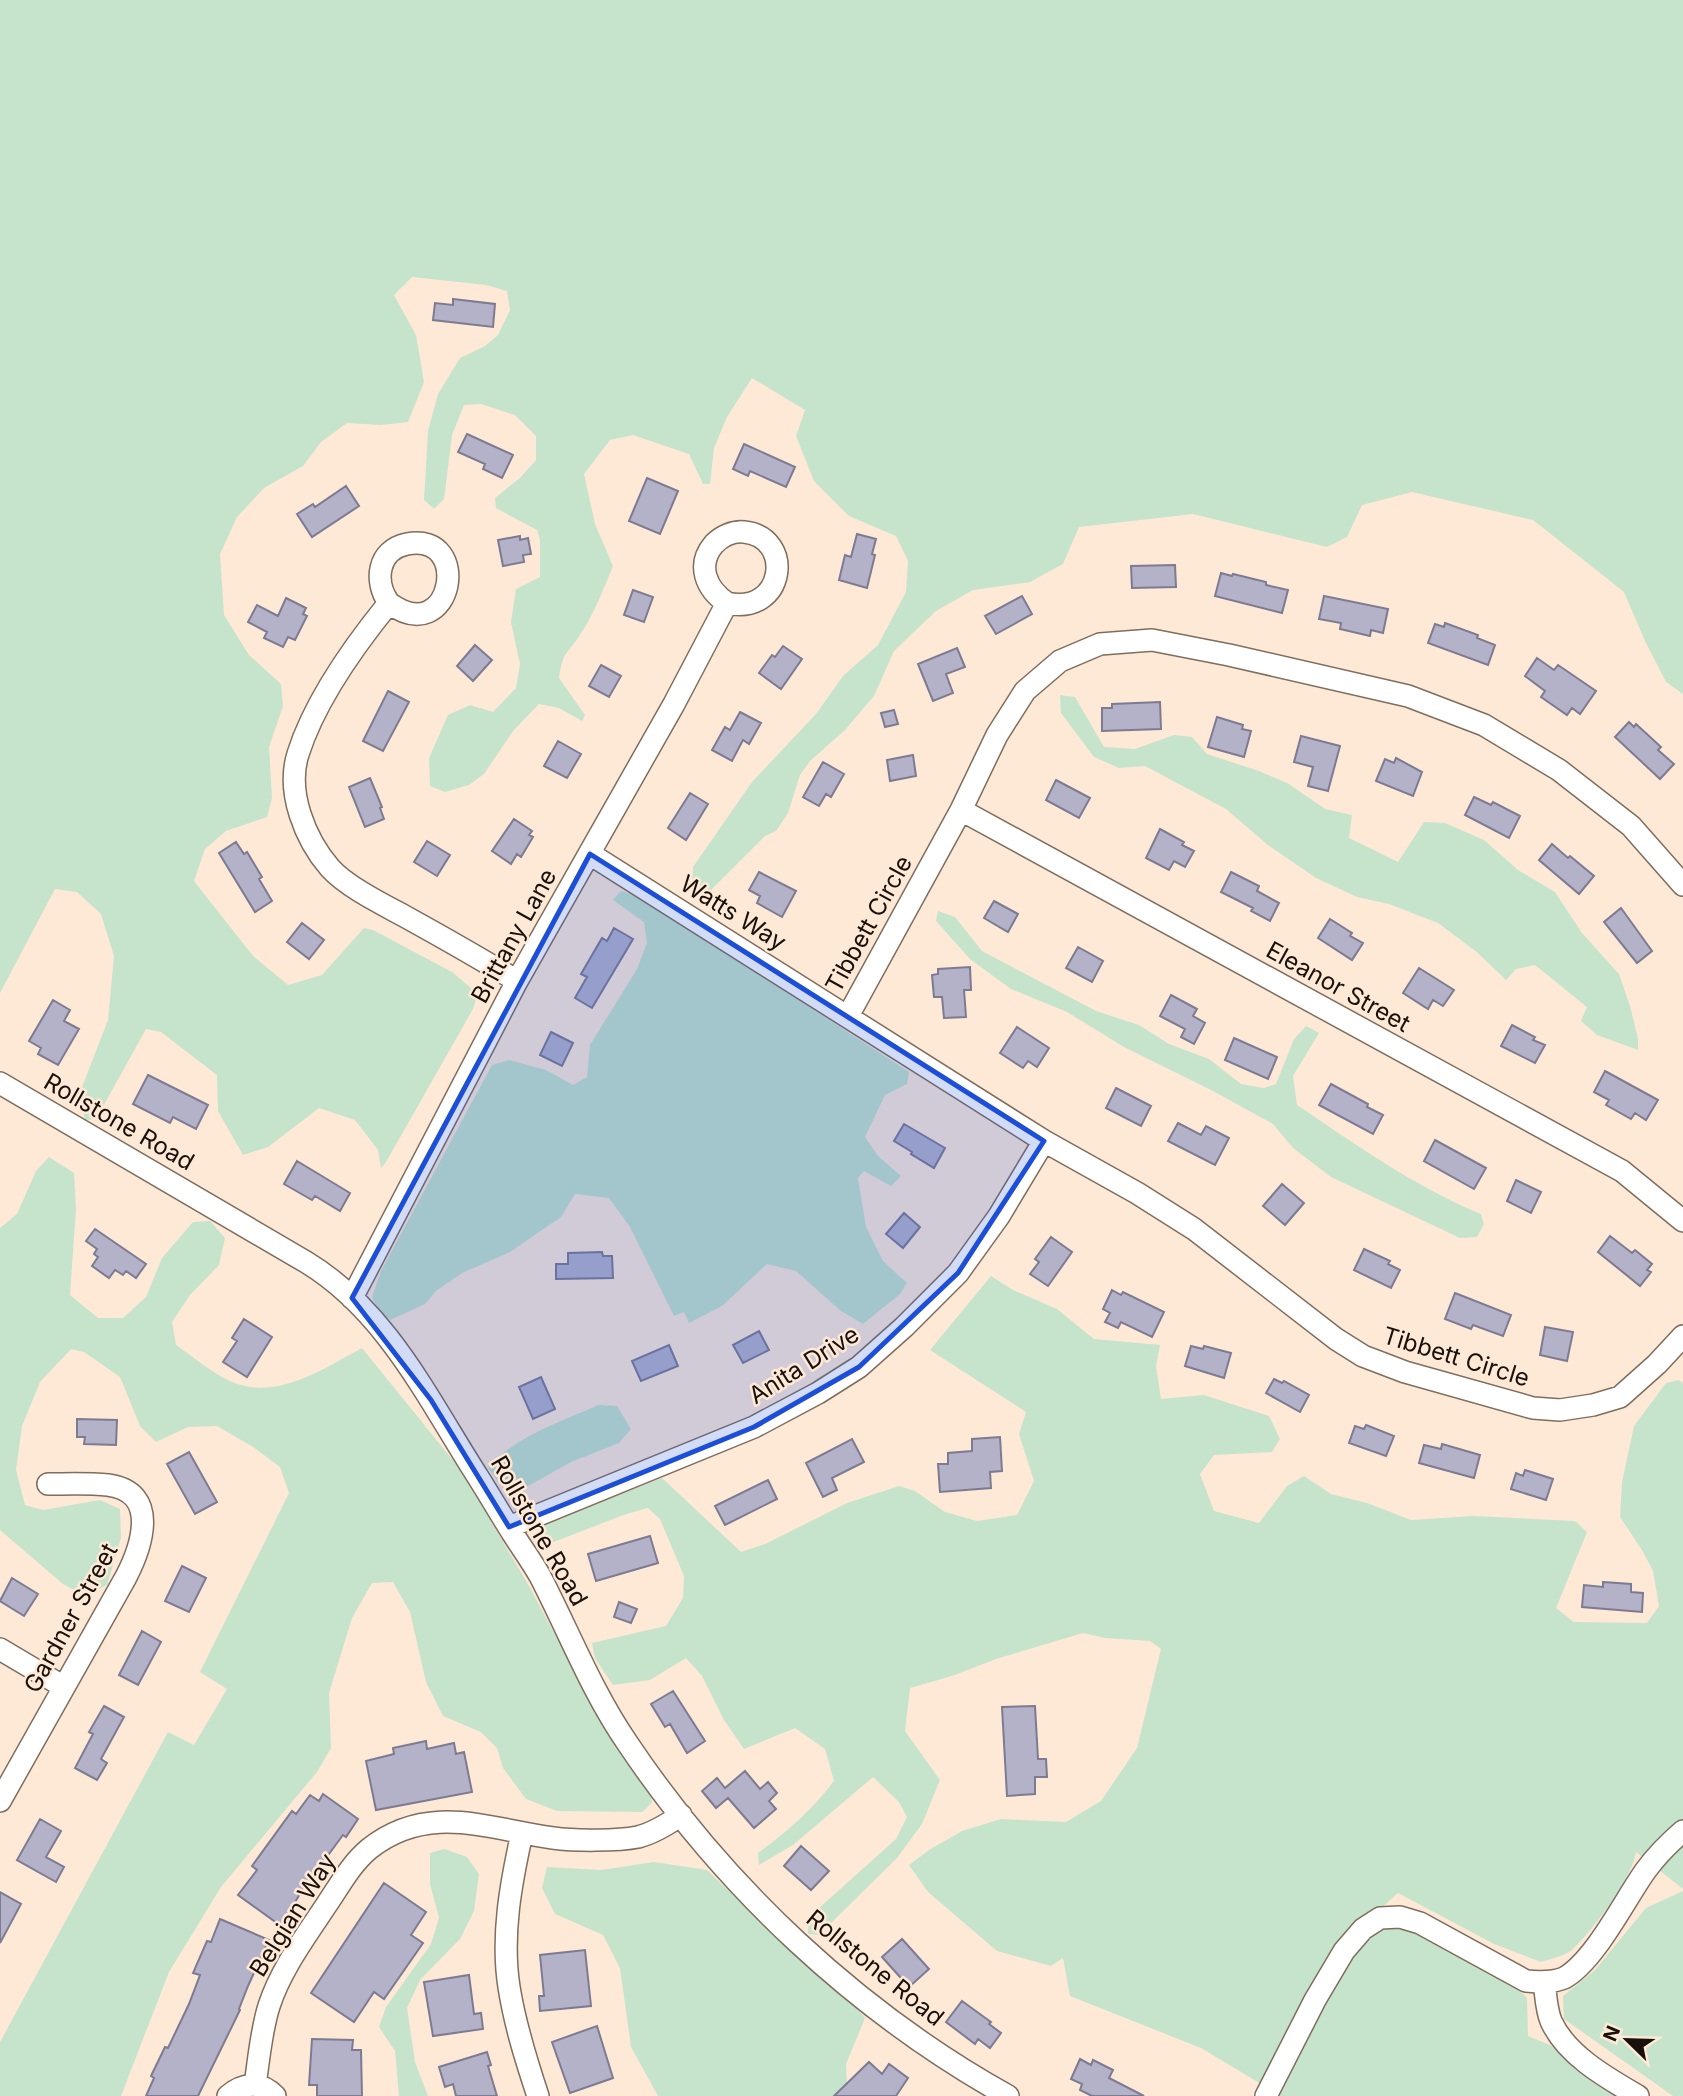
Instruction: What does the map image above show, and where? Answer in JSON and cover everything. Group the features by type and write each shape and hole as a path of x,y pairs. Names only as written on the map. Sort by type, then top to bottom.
{"street":[{"path":"389,603 360,639 315,715 298,755 295,783 298,808 310,838 331,869 367,895 517,981"},
{"name":"Brittany Lane","path":"352,1298 517,981 674,704 727,603"},
{"name":"Tibbett Circle","path":"1683,885 1631,826 1559,770 1483,725 1408,696 1152,640 1100,644 1060,662 1025,691 998,735 961,810 848,1016 1044,1141 1137,1193 1194,1229 1336,1339 1363,1356 1405,1372 1533,1408 1579,1408 1620,1397 1683,1336"},
{"name":"Eleanor Street","path":"961,810 1622,1171 1683,1220"},
{"name":"Watts Way","path":"590,854 848,1016"},
{"name":"Rollstone Road","path":"0,1083 322,1271 352,1298 377,1324 431,1400 539,1574 580,1660 627,1743 727,1871 832,1972 864,1999 938,2052 1009,2096"},
{"name":"Anita Drive","path":"509,1527 754,1427 802,1402 859,1367 904,1327 969,1260 1044,1141"},
{"name":"Gardner Street","path":"0,1801 136,1558 142,1539 142,1520 137,1500 120,1488 109,1485 48,1484"},
{"path":"0,1648 64,1687"},
{"name":"Belgian Way","path":"255,2085 268,2007 278,1983 355,1862 370,1848 413,1826 437,1821 465,1821 556,1839 637,1837 663,1827 681,1815"},
{"path":"1266,2096 1315,2000 1345,1951 1363,1929 1380,1918 1400,1917 1420,1923 1526,1981 1544,1982 1562,1978 1579,1966 1661,1851 1683,1831"},
{"path":"522,1833 512,1879 508,1921 509,1985 519,2038 537,2096"},
{"path":"1544,1982 1550,2019 1571,2049 1638,2096"},
{"path":"228,2096 236,2089 255,2085 264,2087 275,2096"}],"highlighted area":[{"path":"590,854 1044,1141 958,1273 859,1367 754,1427 509,1527 431,1400 352,1298"}],"green space":[{"path":"0,0 1683,0 1683,694 1666,682 1624,592 1533,520 1412,492 1362,505 1347,537 1327,547 1193,514 1079,527 1063,564 1030,582 973,590 936,611 894,651 874,696 845,730 810,761 800,775 788,813 776,831 765,836 704,897 692,888 693,867 752,782 816,714 843,676 878,645 906,592 908,561 896,536 849,516 814,481 796,436 805,410 752,378 727,417 714,448 710,484 703,484 689,454 633,435 610,440 584,474 595,524 613,566 590,619 564,658 559,678 585,715 582,721 559,708 539,704 513,731 484,774 469,785 445,792 430,786 429,758 448,715 470,705 493,712 516,688 520,664 511,622 516,589 540,577 540,540 537,530 496,508 495,498 520,478 536,460 536,436 515,415 481,404 464,405 452,435 444,499 434,509 424,500 428,431 438,394 460,358 485,346 498,335 510,310 507,291 486,285 412,277 394,295 416,335 424,382 408,422 381,425 347,423 321,442 303,466 264,488 237,517 220,554 224,615 249,655 281,684 283,706 269,747 272,798 267,817 226,831 205,849 194,881 253,956 288,985 322,975 364,928 373,930 452,972 478,994 473,1009 381,1168 378,1150 355,1120 319,1108 268,1147 243,1155 218,1111 217,1075 161,1032 146,1029 96,1119 85,1120 79,1095 108,1020 114,956 101,914 77,892 55,889 0,993"},
{"path":"1060,695 1075,697 1104,747 1135,749 1174,735 1192,737 1207,754 1289,784 1325,809 1352,815 1349,838 1398,862 1424,822 1445,823 1484,840 1518,870 1555,892 1582,933 1619,974 1630,1006 1638,1050 1597,1035 1581,1021 1587,1007 1535,965 1516,969 1506,980 1478,953 1438,923 1389,904 1357,897 1316,878 1268,845 1226,809 1145,766 1119,768 1094,757 1061,713"},
{"path":"621,891 642,898 909,1072 907,1084 885,1095 865,1137 878,1156 901,1176 891,1186 864,1171 858,1178 866,1227 883,1261 907,1283 900,1294 863,1324 841,1311 796,1271 767,1264 722,1306 689,1323 684,1312 674,1316 630,1227 609,1198 575,1194 561,1217 510,1252 462,1273 436,1291 425,1304 390,1320 379,1312 372,1297 381,1271 492,1065 509,1060 546,1070 573,1085 587,1077 590,1045 637,969 647,943 644,922 613,900"},
{"path":"938,911 955,917 982,951 1096,1011 1139,1025 1169,1044 1209,1059 1241,1084 1264,1088 1276,1084 1294,1039 1306,1026 1319,1033 1293,1076 1297,1105 1409,1178 1481,1214 1484,1224 1477,1237 1460,1238 1331,1177 1293,1148 1273,1124 1124,1047 1067,1012 1011,989 970,959 936,921"},
{"path":"49,1157 74,1173 76,1209 70,1295 98,1318 123,1318 146,1297 162,1258 193,1222 210,1221 225,1238 219,1265 190,1295 172,1322 176,1345 230,1381 264,1388 298,1380 362,1348 460,1469 529,1586 605,1728 649,1784 652,1803 642,1812 557,1811 526,1799 503,1768 497,1748 481,1732 443,1716 426,1682 410,1612 393,1582 372,1583 352,1618 329,1693 331,1748 317,1772 221,1887 169,1972 121,2096 0,2096 0,2042 168,1732 194,1745 227,1689 200,1672 289,1493 280,1467 217,1426 188,1427 156,1442 140,1426 120,1377 84,1352 71,1349 40,1382 22,1426 16,1470 25,1505 43,1510 100,1500 120,1509 121,1538 107,1585 85,1596 63,1584 0,1530 0,1228 17,1214 36,1171"},
{"path":"991,1276 1013,1290 1057,1309 1094,1339 1160,1345 1156,1366 1161,1399 1204,1395 1269,1416 1280,1439 1272,1452 1214,1455 1200,1474 1214,1511 1259,1523 1287,1486 1304,1476 1331,1494 1367,1503 1411,1520 1473,1516 1575,1521 1587,1532 1556,1608 1574,1622 1647,1623 1659,1606 1653,1571 1620,1517 1622,1482 1634,1426 1666,1383 1679,1380 1683,1383 1683,1889 1636,1852 1619,1890 1590,1931 1569,1952 1541,1962 1494,1944 1398,1893 1380,1909 1261,2084 1201,2048 1070,1996 1063,1958 1051,1966 997,1951 928,1892 909,1865 962,1831 1001,1819 1066,1822 1101,1801 1137,1748 1161,1649 1150,1641 1105,1638 1083,1633 910,1688 905,1731 940,1780 922,1824 897,1858 819,1935 808,1934 809,1917 896,1839 907,1817 899,1802 873,1777 793,1845 759,1865 758,1853 799,1820 834,1781 825,1749 795,1728 744,1749 724,1720 702,1676 686,1658 650,1680 613,1685 595,1658 592,1643 666,1626 683,1598 684,1576 660,1519 648,1508 546,1545 533,1538 540,1526 662,1478 741,1552 765,1544 847,1503 899,1486 915,1491 945,1512 977,1521 1017,1515 1034,1481 1019,1434 1026,1412 930,1350"},
{"path":"598,1405 617,1406 631,1429 619,1443 571,1462 521,1490 498,1481 488,1468 525,1438"},
{"path":"444,1849 467,1857 479,1874 474,1911 460,1939 420,1980 407,2008 415,2062 428,2096 399,2096 395,2051 379,2027 386,2007 431,1944 439,1918 430,1884 430,1853"},
{"path":"654,1862 707,1870 793,1953 844,1995 865,2018 846,2064 847,2084 834,2096 658,2096 631,2047 620,1968 603,1935 555,1914 542,1888 547,1867 601,1870"},
{"path":"1683,1891 1683,2096 1673,2096 1564,2019 1563,1996 1595,1970 1646,1908"},
{"path":"1390,1923 1422,1932 1516,1987 1527,1998 1528,2036 1550,2045 1622,2096 1274,2096 1350,1955 1371,1931"}],"building":[{"path":"453,299 495,304 493,327 433,320 435,303 453,305"},
{"path":"467,434 513,455 502,478 483,469 485,464 458,452"},
{"path":"744,444 795,467 786,487 750,471 748,476 733,469"},
{"path":"647,478 678,491 660,534 629,521"},
{"path":"346,486 359,506 312,537 297,514 313,504 315,507"},
{"path":"857,534 876,539 867,588 839,580 845,555 851,557"},
{"path":"520,536 520,540 528,538 531,554 523,555 524,562 503,566 498,540"},
{"path":"1175,565 1176,587 1132,588 1131,566"},
{"path":"1221,573 1266,582 1266,585 1288,590 1282,613 1215,596"},
{"path":"633,590 653,597 644,622 624,615"},
{"path":"1022,596 1032,614 996,634 985,616"},
{"path":"1324,596 1388,609 1383,633 1371,630 1370,636 1340,629 1341,623 1319,619"},
{"path":"286,598 306,608 303,614 307,616 295,640 288,637 283,647 264,638 267,632 248,622 257,605 278,616"},
{"path":"1445,623 1478,635 1477,638 1495,645 1488,665 1428,643 1435,624 1444,627"},
{"path":"475,645 492,660 473,681 457,666"},
{"path":"783,646 802,659 781,689 759,673 772,655 775,657"},
{"path":"957,648 965,667 946,674 953,693 933,701 918,664"},
{"path":"1537,658 1554,670 1558,665 1596,691 1580,714 1572,708 1567,715 1541,697 1545,691 1525,676"},
{"path":"601,665 621,676 609,697 589,686"},
{"path":"388,691 409,702 383,751 363,741"},
{"path":"1160,702 1161,729 1102,731 1102,708 1112,708 1112,704"},
{"path":"894,710 898,724 885,727 881,713"},
{"path":"740,712 761,723 749,744 743,740 732,761 712,750 725,727 730,730"},
{"path":"1217,717 1243,725 1242,729 1251,731 1244,757 1208,747"},
{"path":"1629,722 1634,727 1636,724 1661,747 1658,750 1674,764 1660,779 1615,737"},
{"path":"1301,736 1340,746 1328,791 1308,786 1313,767 1294,762"},
{"path":"558,741 581,754 567,778 544,766"},
{"path":"913,755 916,776 890,781 887,760"},
{"path":"1396,758 1422,772 1413,796 1376,781 1385,759 1394,763"},
{"path":"823,762 844,774 831,797 826,794 819,806 803,797"},
{"path":"370,778 384,819 365,827 349,787"},
{"path":"1056,780 1090,798 1079,818 1046,800"},
{"path":"690,793 708,804 686,840 668,828"},
{"path":"1474,797 1491,805 1493,802 1520,816 1509,838 1465,815"},
{"path":"514,819 532,831 529,835 533,837 521,857 517,854 511,864 492,851"},
{"path":"1160,829 1184,842 1182,845 1194,851 1185,867 1174,861 1169,870 1146,858"},
{"path":"427,841 450,855 437,876 414,862"},
{"path":"236,842 244,854 247,852 272,901 255,912 219,853"},
{"path":"1552,844 1594,876 1579,894 1539,860"},
{"path":"759,872 796,891 782,917 757,903 760,896 749,890"},
{"path":"1231,872 1259,886 1257,891 1279,903 1270,921 1251,911 1253,908 1221,892"},
{"path":"994,901 1018,914 1008,932 984,918"},
{"path":"1621,908 1652,951 1637,963 1604,922"},
{"path":"1330,919 1363,943 1352,960 1318,938"},
{"path":"302,923 324,940 309,959 287,942"},
{"path":"614,928 633,939 592,1008 575,998 587,977 581,974 602,938 607,941"},
{"path":"1078,947 1103,961 1092,982 1066,968"},
{"path":"970,967 971,990 964,990 966,1017 944,1018 942,997 934,997 932,975 938,974 938,969"},
{"path":"1419,968 1454,990 1443,1006 1433,1000 1428,1009 1403,993"},
{"path":"1171,995 1197,1009 1193,1016 1205,1023 1194,1044 1181,1037 1185,1029 1160,1016"},
{"path":"53,1000 70,1010 64,1021 79,1029 58,1065 38,1054 41,1048 29,1041"},
{"path":"1512,1025 1545,1045 1535,1063 1501,1046"},
{"path":"1017,1027 1049,1048 1037,1067 1028,1061 1023,1068 1000,1053"},
{"path":"551,1032 573,1043 562,1066 540,1055"},
{"path":"1234,1038 1277,1057 1268,1079 1225,1060"},
{"path":"1605,1071 1658,1100 1646,1120 1635,1113 1631,1119 1606,1105 1609,1100 1594,1092"},
{"path":"148,1075 208,1105 196,1129 173,1117 170,1123 133,1104"},
{"path":"1331,1084 1383,1115 1373,1134 1319,1105"},
{"path":"1116,1088 1151,1106 1141,1126 1106,1108"},
{"path":"1178,1123 1201,1135 1206,1126 1229,1138 1215,1165 1168,1141"},
{"path":"904,1124 945,1148 934,1168 894,1141"},
{"path":"1435,1140 1486,1168 1474,1189 1424,1161"},
{"path":"297,1161 350,1193 340,1211 315,1196 312,1200 284,1184"},
{"path":"1516,1180 1541,1192 1531,1213 1507,1201"},
{"path":"1282,1184 1304,1203 1285,1225 1263,1206"},
{"path":"904,1213 920,1227 903,1248 886,1234"},
{"path":"95,1229 146,1264 136,1278 126,1271 123,1275 115,1270 109,1278 92,1266 98,1257 94,1254 97,1249 86,1241"},
{"path":"1610,1236 1632,1253 1635,1250 1652,1264 1647,1270 1651,1272 1640,1286 1598,1252"},
{"path":"1051,1237 1072,1252 1048,1286 1030,1274 1039,1262 1035,1259"},
{"path":"1364,1249 1390,1261 1388,1264 1400,1270 1391,1288 1354,1270"},
{"path":"602,1252 603,1256 612,1256 613,1278 556,1279 556,1264 568,1264 568,1253"},
{"path":"1112,1290 1121,1295 1123,1292 1164,1312 1152,1337 1121,1322 1118,1328 1105,1322 1110,1313 1103,1309"},
{"path":"1455,1293 1511,1315 1503,1336 1473,1325 1471,1329 1445,1319"},
{"path":"244,1319 272,1337 247,1377 223,1362 237,1341 232,1338"},
{"path":"1545,1327 1573,1332 1567,1361 1540,1355"},
{"path":"759,1331 769,1350 743,1363 733,1345"},
{"path":"669,1345 678,1366 641,1381 632,1361"},
{"path":"1191,1346 1203,1349 1204,1346 1231,1353 1224,1378 1185,1366"},
{"path":"541,1377 555,1409 533,1419 519,1387"},
{"path":"1274,1379 1282,1383 1284,1381 1309,1395 1300,1412 1266,1393"},
{"path":"77,1419 117,1420 116,1445 84,1444 85,1437 77,1437"},
{"path":"1366,1425 1394,1436 1386,1456 1349,1443 1355,1426 1364,1429"},
{"path":"1000,1437 1002,1471 990,1472 991,1488 940,1492 938,1464 948,1464 948,1453 972,1451 972,1439"},
{"path":"852,1439 864,1462 832,1478 837,1490 823,1497 806,1463"},
{"path":"1442,1444 1480,1455 1474,1478 1419,1463 1424,1445 1441,1449"},
{"path":"189,1452 217,1502 195,1514 167,1464"},
{"path":"1525,1470 1553,1479 1546,1500 1511,1489 1516,1473 1523,1476"},
{"path":"768,1480 777,1499 725,1525 715,1506"},
{"path":"650,1536 658,1563 596,1581 588,1554"},
{"path":"182,1566 206,1578 189,1612 165,1601"},
{"path":"12,1578 38,1594 24,1616 0,1601"},
{"path":"1603,1582 1631,1584 1631,1592 1643,1593 1642,1612 1582,1607 1584,1585 1603,1587"},
{"path":"619,1602 637,1609 631,1623 614,1617"},
{"path":"142,1631 161,1642 138,1685 119,1675"},
{"path":"673,1691 705,1741 687,1753 670,1724 665,1727 651,1704"},
{"path":"104,1706 124,1717 101,1759 107,1763 97,1780 75,1768 93,1734 89,1732"},
{"path":"1035,1706 1038,1759 1046,1759 1047,1777 1035,1777 1035,1794 1007,1796 1002,1707"},
{"path":"426,1741 427,1749 454,1743 456,1754 464,1752 472,1792 376,1810 366,1761 394,1754 393,1748"},
{"path":"745,1771 760,1789 768,1782 777,1793 769,1801 776,1809 754,1828 728,1798 716,1808 702,1791 717,1778 725,1788"},
{"path":"323,1794 358,1819 301,1892 281,1926 238,1895 257,1870 252,1866 292,1811 296,1814 310,1795 319,1801"},
{"path":"40,1819 61,1831 46,1857 64,1867 56,1882 17,1860"},
{"path":"801,1846 829,1871 811,1890 784,1866"},
{"path":"384,1883 426,1912 411,1935 423,1943 384,1999 374,1992 354,2022 311,1993"},
{"path":"0,1892 21,1904 0,1943"},
{"path":"220,1919 269,1940 240,2010 198,2096 146,2096 154,2078 151,2076 189,2004 200,1975 193,1973 207,1941 211,1942"},
{"path":"902,1939 929,1969 909,1987 882,1957"},
{"path":"585,1950 591,2006 540,2011 539,1996 544,1996 540,1955"},
{"path":"469,1975 474,2014 481,2013 483,2029 433,2036 424,1982"},
{"path":"962,2001 991,2022 989,2024 1001,2033 990,2048 978,2039 975,2044 946,2022"},
{"path":"597,2026 613,2078 570,2093 552,2042"},
{"path":"312,2039 353,2040 352,2050 361,2050 362,2096 317,2096 317,2085 309,2085"},
{"path":"487,2052 491,2065 488,2066 497,2096 456,2096 453,2084 445,2087 439,2067"},
{"path":"1080,2059 1091,2065 1093,2060 1113,2070 1109,2078 1144,2096 1092,2096 1080,2090 1082,2084 1071,2079"},
{"path":"869,2062 882,2074 889,2064 908,2078 896,2096 834,2096"}]}
